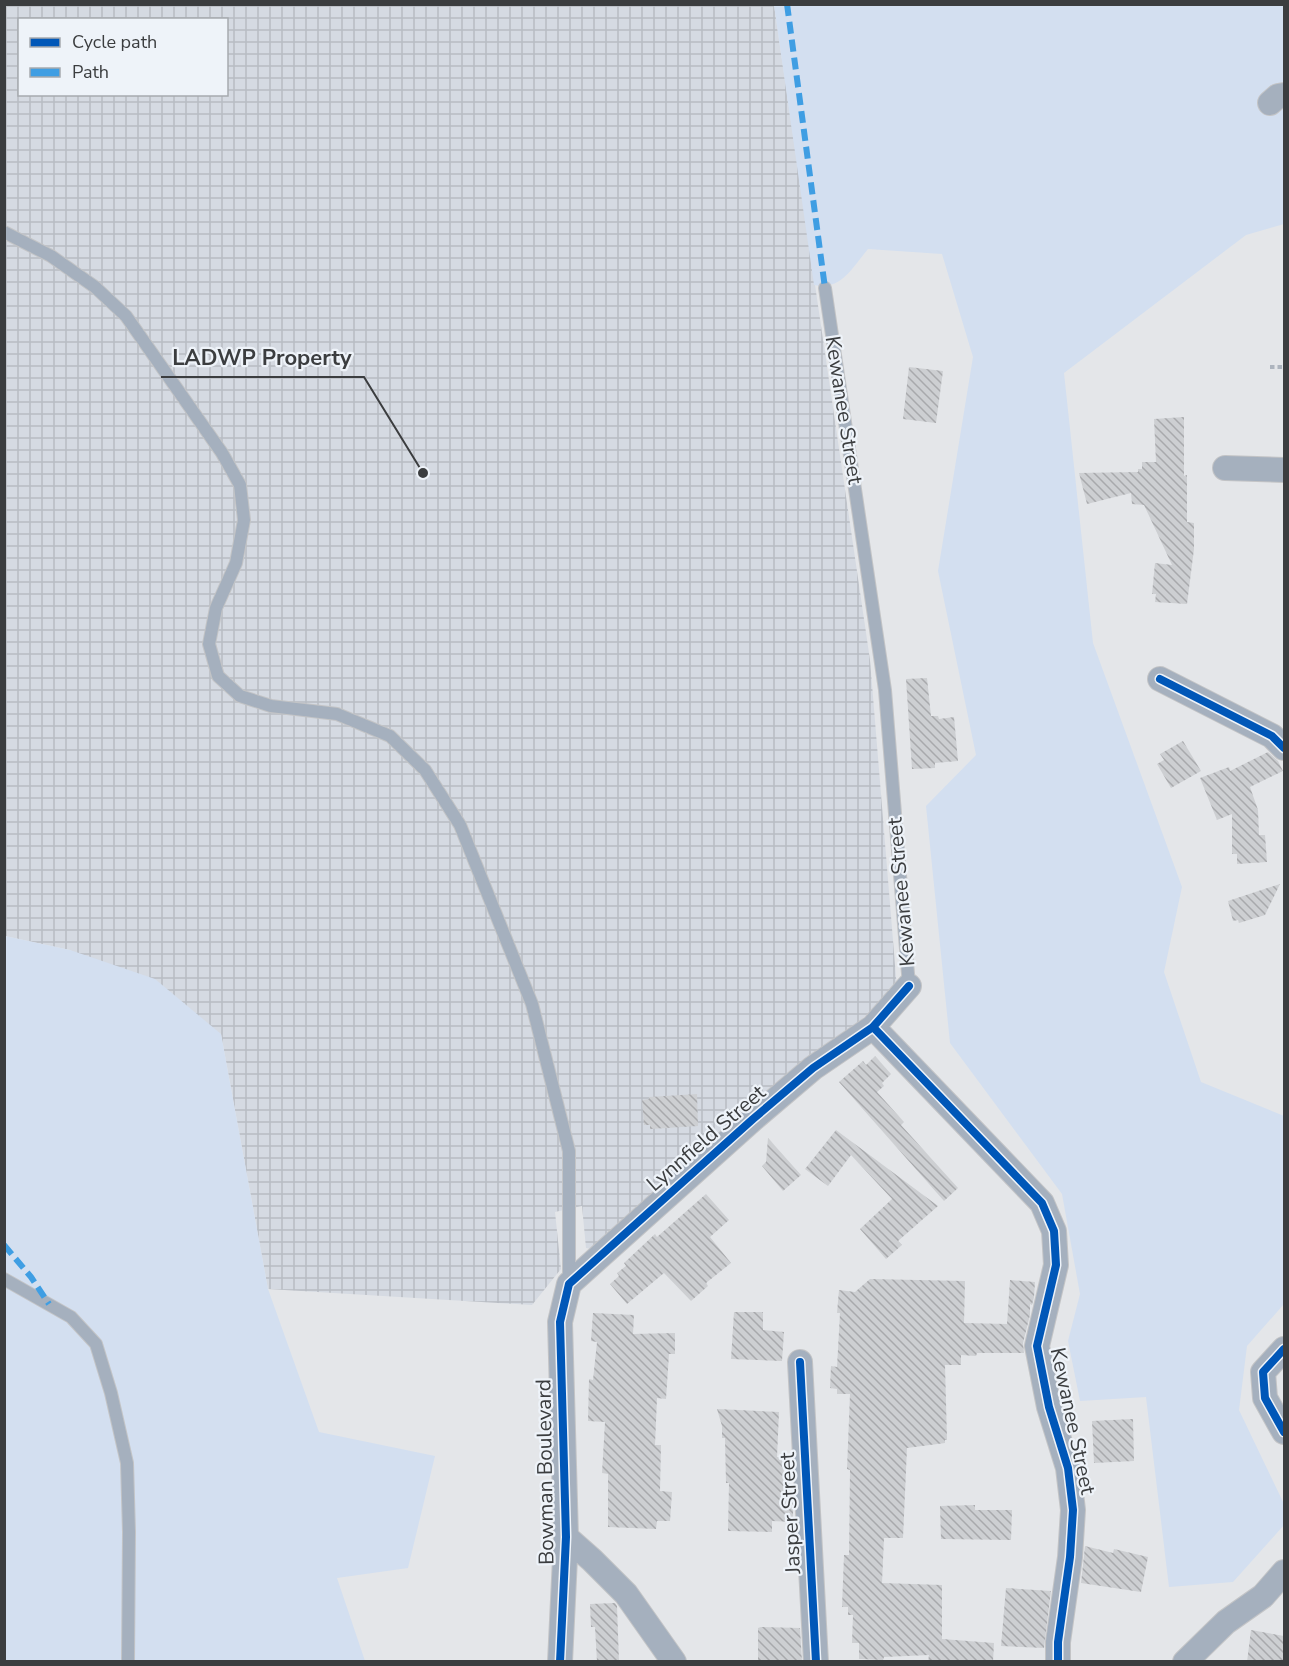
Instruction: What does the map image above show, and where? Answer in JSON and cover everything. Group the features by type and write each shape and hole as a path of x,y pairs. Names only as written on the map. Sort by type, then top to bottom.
{"street":[{"path":"1225,468 1284,470"},
{"path":"1160,680 1272,736 1284,748"},
{"name":"Kewanee Street","path":"909,986 873,1027 1042,1203 1054,1231 1056,1265 1037,1346 1049,1407 1068,1468 1074,1510 1058,1642 1058,1662"},
{"name":"Lynnfield Street","path":"568,1284 813,1068 873,1027"},
{"name":"Bowman Boulevard","path":"560,1662 566,1537 560,1322 568,1284"},
{"path":"1284,1349 1263,1372 1265,1398 1284,1432"},
{"name":"Jasper Street","path":"800,1362 816,1662"},
{"path":"1263,1372 1284,1390"},
{"path":"566,1537 626,1594 674,1662"},
{"path":"1185,1662 1226,1623 1263,1596 1284,1572"}],"lane":[{"path":"4,232 51,256 95,287 126,316 222,453 240,485 244,520 236,563 216,608 209,644 218,676 240,696 271,706 337,714 390,736 425,770 460,825 532,1004 569,1151 568,1284"},
{"name":"Kewanee Street","path":"825,288 885,690 909,986"},
{"path":"4,1279 71,1317 96,1344 111,1393 127,1463 128,1662"}],"path":[{"path":"1270,367 1284,367"}],"shaded area":[{"path":"5,5 774,5 870,660 897,989 591,1249 586,1248 582,1206 555,1212 561,1269 532,1305 268,1289 221,1034 70,950 5,936"},
{"path":"774,5 1284,5 1284,224 1246,235 1064,373 1093,643 1182,887 1164,972 1201,1082 1284,1116 1284,1304 1247,1346 1239,1410 1284,1504 1284,1525 1233,1582 1169,1587 1146,1397 1080,1401 1068,1341 1080,1294 1062,1194 950,1043 926,806 976,755 938,571 973,357 942,254 868,249 839,281 832,285 814,285"},
{"path":"5,936 70,950 155,979 221,1034 268,1289 319,1432 435,1456 408,1568 337,1578 365,1661 5,1662"}],"building":[{"path":"909,367 943,371 936,423 903,419"},
{"path":"1184,417 1187,522 1194,523 1194,549 1187,604 1155,602 1156,594 1152,594 1155,563 1172,565 1144,505 1132,504 1131,493 1087,504 1079,473 1138,472 1138,469 1142,469 1142,462 1156,462 1154,419"},
{"path":"927,678 931,716 938,716 939,719 954,717 958,761 935,763 935,768 912,769 906,679"},
{"path":"1183,741 1201,771 1171,788 1157,764 1164,760 1160,754"},
{"path":"1268,752 1278,761 1283,771 1250,787 1258,810 1259,835 1265,835 1267,862 1237,864 1237,854 1232,854 1232,814 1217,820 1200,778 1229,767 1230,771"},
{"path":"1280,884 1265,915 1239,923 1238,920 1233,921 1228,901"},
{"path":"875,1056 891,1074 882,1083 884,1086 877,1092 904,1122 901,1125 958,1188 944,1201 839,1082 863,1061 866,1065"},
{"path":"697,1094 698,1126 650,1129 650,1125 644,1125 642,1100 649,1099 649,1097"},
{"path":"836,1130 938,1206 898,1241 902,1245 886,1259 860,1229 892,1199 851,1155 828,1186 805,1169"},
{"path":"768,1138 801,1175 783,1191 762,1166 766,1162"},
{"path":"706,1194 729,1220 710,1237 731,1263 706,1283 708,1286 691,1301 664,1273 627,1304 610,1284 619,1276 617,1273 626,1266 624,1263 655,1234 657,1237"},
{"path":"870,1279 965,1281 964,1323 1007,1324 1010,1280 1035,1282 1034,1297 1032,1305 1030,1304 1030,1315 1023,1343 1024,1353 961,1355 961,1365 945,1365 947,1440 945,1443 907,1448 903,1538 884,1538 882,1583 942,1585 942,1639 994,1643 993,1662 928,1662 929,1655 884,1657 883,1660 859,1659 859,1643 852,1643 853,1615 848,1615 848,1607 842,1607 844,1555 849,1555 850,1470 847,1469 850,1394 837,1394 837,1389 830,1388 831,1366 837,1367 839,1290 855,1292"},
{"path":"734,1312 763,1312 763,1330 784,1332 782,1361 731,1359"},
{"path":"593,1313 634,1315 633,1334 675,1333 675,1354 669,1354 666,1399 657,1398 655,1445 661,1445 660,1491 672,1492 670,1521 657,1521 656,1529 608,1527 608,1474 602,1473 605,1422 588,1421 589,1379 593,1380 597,1342 591,1341"},
{"path":"717,1409 779,1412 777,1457 782,1457 787,1497 793,1497 793,1522 772,1521 772,1532 728,1531 729,1483 726,1483 725,1438 722,1438 722,1426"},
{"path":"1133,1419 1134,1461 1094,1463 1092,1421"},
{"path":"975,1505 975,1510 1012,1510 1011,1540 941,1539 940,1506"},
{"path":"1085,1546 1113,1553 1114,1549 1148,1557 1141,1592 1081,1583"},
{"path":"1006,1588 1051,1591 1044,1648 1001,1646"},
{"path":"615,1603 619,1662 597,1662 595,1627 591,1627 590,1604"},
{"path":"758,1628 800,1628 802,1662 758,1661"},
{"path":"1251,1630 1284,1636 1284,1662 1247,1662"}],"marked path":[{"path":"787,4 825,288"},
{"path":"4,1245 31,1277 49,1304"}],"cycle path":[{"path":"1160,679 1272,736 1284,748"},
{"path":"909,986 873,1027 1042,1203 1054,1231 1056,1265 1037,1346 1049,1407 1068,1468 1073,1510 1070,1557 1058,1642 1058,1662"},
{"path":"560,1662 566,1537 560,1322 569,1284 813,1068 873,1027"},
{"path":"1284,1349 1263,1372 1265,1398 1284,1432"},
{"path":"800,1362 816,1662"}],"place":[{"name":"LADWP Property","path":"423,473"}]}
